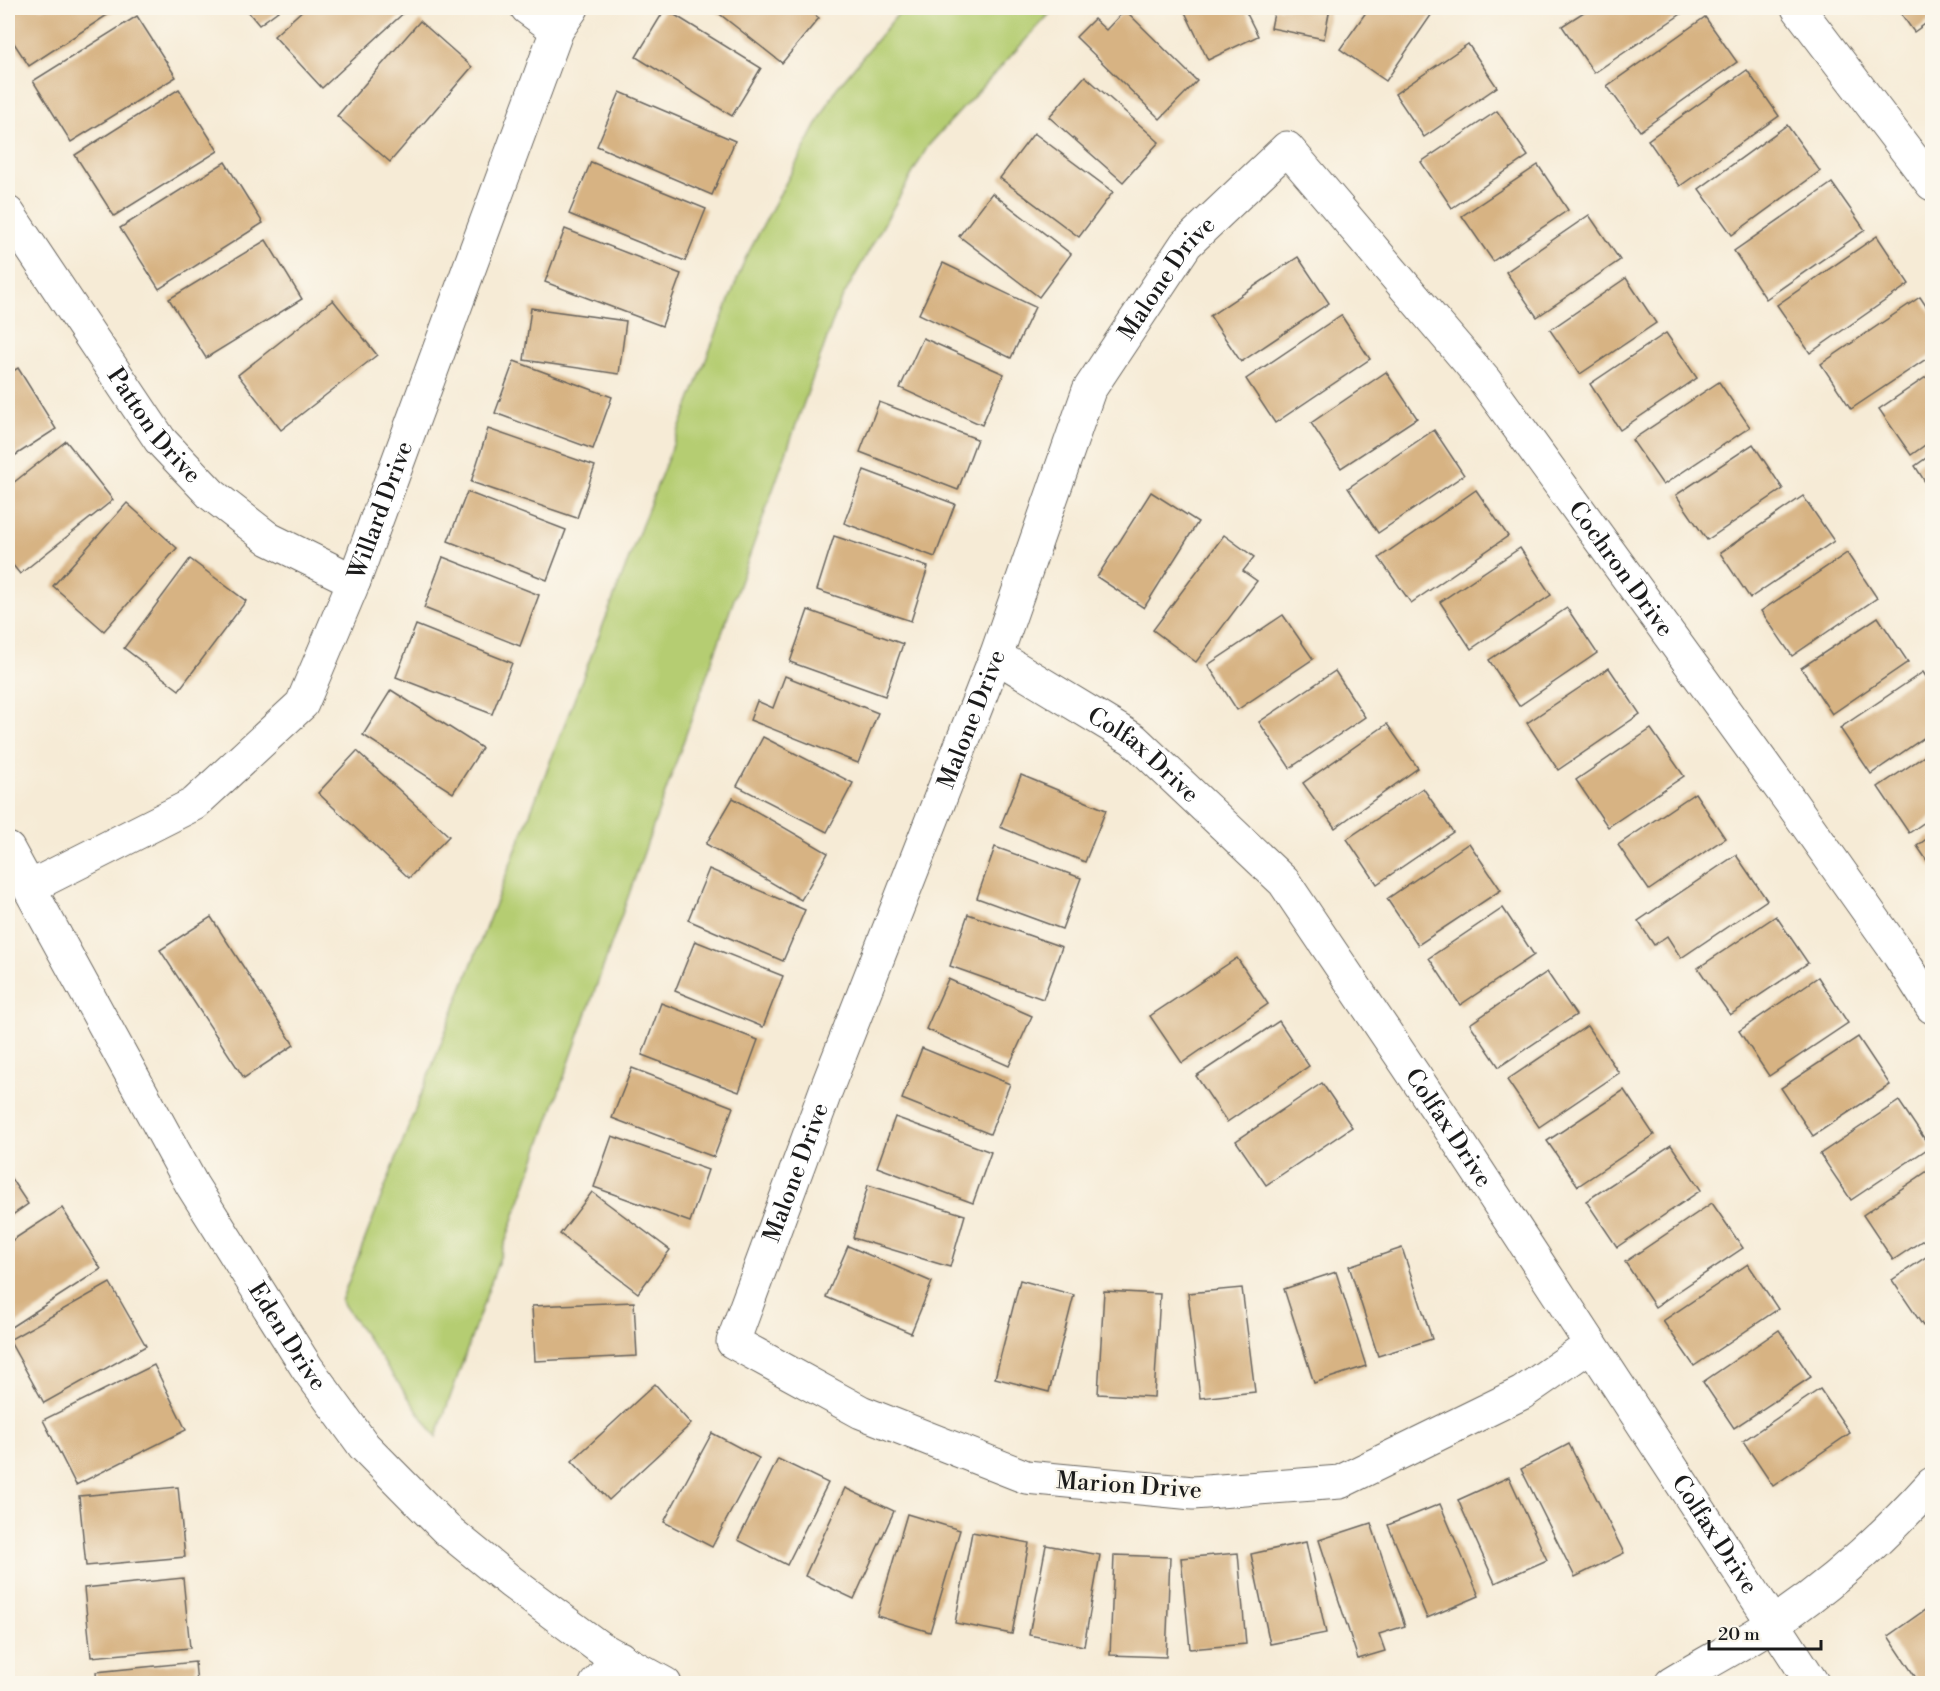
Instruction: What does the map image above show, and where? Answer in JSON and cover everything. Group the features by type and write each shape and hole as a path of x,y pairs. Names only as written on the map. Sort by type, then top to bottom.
{"street":[{"path":"527,8 564,19"},
{"path":"1798,8 1932,184"},
{"name":"Willard Drive","path":"30,887 194,804 302,704 354,581 564,19"},
{"name":"Malone Drive","path":"733,1342 826,1090 996,656 1089,390 1186,244 1287,147"},
{"name":"Cochron Drive","path":"1287,147 1485,381 1783,792 1899,955 1932,1007"},
{"name":"Patton Drive","path":"8,213 160,440 211,494 269,539 354,581"},
{"name":"Colfax Drive","path":"996,656 1133,740 1284,882 1813,1683"},
{"name":"Eden Drive","path":"8,849 192,1185 307,1368 364,1446 446,1529 600,1648 665,1683"},
{"name":"Marion Drive","path":"733,1342 861,1412 1026,1477 1192,1493 1340,1482 1522,1393 1591,1345"},
{"path":"1671,1683 1774,1623 1829,1582 1907,1512 1932,1484"},
{"path":"596,1683 620,1658"}],"green space":[{"path":"903,8 1055,8 928,146 839,304 436,1437 341,1301 745,259 836,89"}],"building":[{"path":"8,8 118,8 29,66 8,34"},
{"path":"245,8 282,8 259,25"},
{"path":"305,8 409,8 322,88 274,36"},
{"path":"712,8 806,8 819,18 782,63"},
{"path":"1183,8 1244,8 1258,36 1208,60"},
{"path":"1275,8 1330,8 1324,39 1271,28"},
{"path":"1369,8 1436,8 1386,81 1340,49"},
{"path":"1590,8 1690,8 1594,73 1562,26"},
{"path":"1897,8 1932,8 1932,19 1914,32"},
{"path":"665,9 761,68 732,116 636,57"},
{"path":"1125,10 1197,81 1160,119 1076,37 1094,19 1106,30"},
{"path":"137,16 176,77 71,142 33,81"},
{"path":"1705,17 1737,62 1640,131 1607,86"},
{"path":"420,21 472,67 390,162 337,116"},
{"path":"1468,44 1497,87 1424,137 1395,94"},
{"path":"1747,70 1779,116 1680,186 1648,140"},
{"path":"1085,76 1159,142 1123,182 1049,117"},
{"path":"179,89 218,151 114,216 75,155"},
{"path":"620,92 735,141 712,195 597,146"},
{"path":"1497,111 1528,156 1452,208 1421,162"},
{"path":"1787,125 1820,171 1732,235 1699,189"},
{"path":"1034,133 1113,192 1079,237 1000,178"},
{"path":"225,162 263,223 159,289 120,228"},
{"path":"591,162 706,209 685,261 569,214"},
{"path":"1538,165 1568,210 1493,261 1462,216"},
{"path":"1832,183 1865,230 1766,299 1734,251"},
{"path":"992,193 1071,254 1039,297 959,236"},
{"path":"1589,215 1620,260 1537,317 1506,272"},
{"path":"565,229 681,274 662,326 545,282"},
{"path":"1877,236 1909,284 1810,353 1777,305"},
{"path":"266,240 302,299 206,358 169,299"},
{"path":"1298,257 1329,303 1241,362 1210,316"},
{"path":"943,263 1035,307 1011,358 919,314"},
{"path":"1626,278 1656,323 1580,374 1550,330"},
{"path":"1920,297 1932,315 1932,355 1851,409 1821,364"},
{"path":"333,300 377,355 281,430 238,375"},
{"path":"531,308 626,321 619,374 524,360"},
{"path":"1341,315 1370,359 1275,423 1246,379"},
{"path":"1666,333 1697,378 1620,430 1590,384"},
{"path":"923,338 1004,374 982,425 900,388"},
{"path":"514,361 612,397 593,449 495,413"},
{"path":"18,368 56,429 8,460 8,374"},
{"path":"1386,372 1417,418 1341,468 1311,423"},
{"path":"1932,373 1932,440 1911,455 1879,409"},
{"path":"1719,382 1750,427 1663,485 1632,440"},
{"path":"879,402 977,439 958,490 860,452"},
{"path":"488,429 595,466 577,518 471,482"},
{"path":"1434,430 1464,475 1378,533 1348,488"},
{"path":"66,441 113,500 20,574 8,559 8,487"},
{"path":"1753,444 1783,489 1707,540 1676,495"},
{"path":"1932,454 1932,493 1915,466"},
{"path":"864,470 955,504 935,557 844,523"},
{"path":"1476,490 1508,536 1411,603 1379,558"},
{"path":"467,492 566,530 547,580 448,541"},
{"path":"1151,492 1198,522 1144,608 1097,577"},
{"path":"1803,496 1834,541 1750,598 1720,553"},
{"path":"127,503 177,548 104,631 53,586"},
{"path":"1224,535 1254,557 1243,571 1257,581 1196,662 1153,630"},
{"path":"834,536 928,567 911,621 817,590"},
{"path":"1520,548 1551,595 1471,649 1440,602"},
{"path":"1847,553 1877,598 1792,656 1761,611"},
{"path":"443,557 539,595 520,646 424,608"},
{"path":"190,559 246,601 179,690 124,648"},
{"path":"1567,608 1597,653 1519,706 1489,660"},
{"path":"808,610 903,644 885,696 790,662"},
{"path":"1283,615 1313,659 1237,710 1208,665"},
{"path":"1878,617 1908,662 1832,714 1801,668"},
{"path":"416,625 512,663 492,714 396,677"},
{"path":"1609,668 1640,714 1558,770 1527,723"},
{"path":"1335,671 1365,717 1290,768 1259,722"},
{"path":"1923,672 1932,686 1932,732 1871,774 1840,728"},
{"path":"785,676 878,713 858,763 750,720 757,701 773,708"},
{"path":"391,690 482,748 453,793 363,735"},
{"path":"1387,724 1418,768 1335,828 1303,783"},
{"path":"1651,729 1684,776 1608,827 1576,780"},
{"path":"763,737 853,783 827,832 737,786"},
{"path":"357,751 449,836 409,878 318,793"},
{"path":"1932,751 1932,817 1909,833 1878,787"},
{"path":"1021,775 1106,810 1085,862 1000,827"},
{"path":"1423,788 1453,832 1377,884 1347,839"},
{"path":"1695,793 1725,838 1649,890 1618,845"},
{"path":"733,798 828,853 801,900 706,844"},
{"path":"1932,835 1932,868 1917,846"},
{"path":"1469,843 1501,890 1418,945 1387,899"},
{"path":"995,847 1081,878 1062,929 977,898"},
{"path":"1736,855 1767,900 1681,958 1667,936 1654,945 1638,921"},
{"path":"709,869 805,910 783,961 688,920"},
{"path":"1503,908 1534,955 1460,1005 1429,958"},
{"path":"968,914 1062,947 1043,999 950,966"},
{"path":"1776,916 1808,963 1730,1015 1698,968"},
{"path":"211,917 294,1045 244,1078 160,950"},
{"path":"695,941 783,976 763,1027 675,991"},
{"path":"1237,958 1268,1004 1182,1063 1150,1016"},
{"path":"1547,972 1576,1015 1499,1067 1470,1024"},
{"path":"1818,977 1848,1023 1769,1076 1739,1031"},
{"path":"948,979 1032,1016 1009,1066 926,1029"},
{"path":"661,1003 758,1040 739,1092 642,1055"},
{"path":"1279,1021 1309,1066 1227,1122 1196,1076"},
{"path":"1587,1026 1619,1073 1539,1127 1507,1080"},
{"path":"1858,1037 1890,1085 1813,1136 1781,1088"},
{"path":"922,1048 1010,1084 990,1134 902,1099"},
{"path":"632,1068 733,1107 714,1157 612,1118"},
{"path":"1322,1083 1352,1127 1266,1185 1236,1141"},
{"path":"1624,1090 1654,1135 1578,1186 1547,1141"},
{"path":"1899,1101 1930,1147 1851,1200 1820,1154"},
{"path":"895,1117 991,1152 973,1203 877,1167"},
{"path":"612,1136 708,1170 690,1222 594,1187"},
{"path":"1671,1145 1701,1190 1617,1247 1586,1201"},
{"path":"1932,1168 1932,1234 1893,1260 1863,1215"},
{"path":"8,1174 28,1204 8,1218"},
{"path":"868,1185 965,1215 950,1267 853,1238"},
{"path":"592,1192 670,1250 638,1293 560,1234"},
{"path":"1712,1203 1743,1248 1655,1307 1625,1262"},
{"path":"62,1208 101,1269 8,1329 8,1243"},
{"path":"848,1246 932,1282 911,1333 826,1297"},
{"path":"1402,1248 1432,1339 1378,1356 1349,1266"},
{"path":"1932,1253 1932,1319 1923,1326 1892,1280"},
{"path":"1748,1264 1778,1309 1694,1366 1663,1321"},
{"path":"1336,1272 1366,1366 1314,1383 1284,1289"},
{"path":"1020,1280 1074,1295 1049,1392 995,1378"},
{"path":"110,1283 146,1346 44,1403 9,1340"},
{"path":"1242,1288 1255,1392 1200,1398 1188,1293"},
{"path":"1104,1291 1160,1294 1154,1397 1098,1394"},
{"path":"634,1302 637,1356 535,1361 532,1306"},
{"path":"1779,1330 1811,1377 1734,1428 1703,1382"},
{"path":"154,1365 186,1430 76,1485 43,1420"},
{"path":"655,1384 691,1424 609,1500 572,1461"},
{"path":"1820,1389 1850,1433 1773,1486 1743,1441"},
{"path":"712,1433 759,1458 712,1547 664,1522"},
{"path":"1569,1444 1624,1553 1575,1577 1521,1469"},
{"path":"778,1459 828,1483 787,1565 738,1540"},
{"path":"1509,1477 1547,1560 1495,1583 1458,1500"},
{"path":"178,1487 185,1557 86,1566 79,1496"},
{"path":"845,1488 894,1511 854,1599 805,1576"},
{"path":"1440,1504 1479,1596 1427,1618 1388,1525"},
{"path":"907,1514 960,1530 930,1632 877,1616"},
{"path":"1371,1523 1405,1626 1379,1634 1385,1651 1358,1659 1319,1540"},
{"path":"972,1532 1029,1543 1012,1634 955,1623"},
{"path":"1306,1542 1326,1633 1270,1644 1251,1554"},
{"path":"1046,1545 1100,1555 1084,1646 1029,1635"},
{"path":"1238,1553 1246,1644 1190,1649 1181,1558"},
{"path":"1114,1555 1170,1557 1166,1657 1110,1655"},
{"path":"183,1578 190,1648 91,1657 84,1588"},
{"path":"1932,1605 1932,1684 1920,1684 1888,1636"},
{"path":"195,1662 197,1684 97,1684 96,1672"}]}
